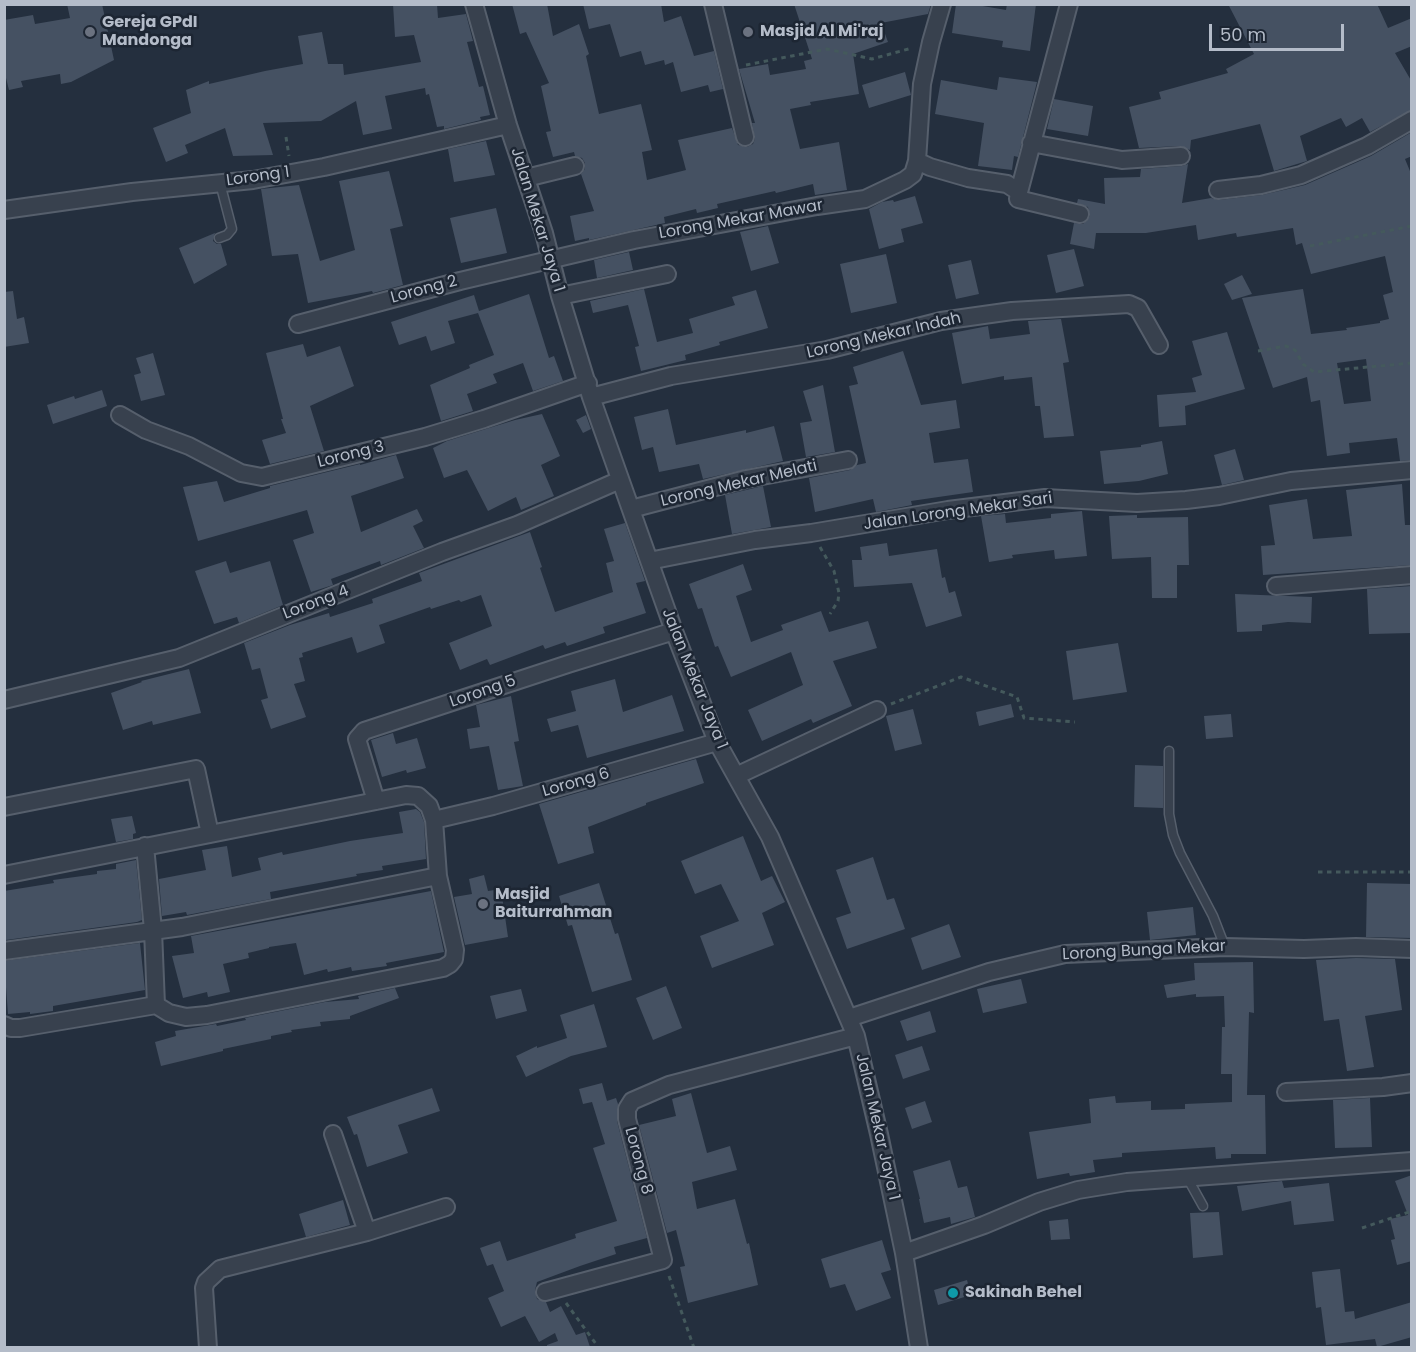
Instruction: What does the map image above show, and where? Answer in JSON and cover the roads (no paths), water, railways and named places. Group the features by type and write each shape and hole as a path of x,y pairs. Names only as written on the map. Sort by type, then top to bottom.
{"street":[{"name":"Jalan Mekar Jaya 1","path":"474,4 560,296 620,480 674,631 717,742 771,837 856,1036 904,1253 919,1347"},
{"path":"713,4 745,137"},
{"path":"942,4 922,84 917,161 968,178 1007,184 1019,192"},
{"path":"1069,4 1018,199 1080,214"},
{"path":"1218,190 1301,175 1367,146 1412,120"},
{"name":"Lorong 1","path":"4,210 132,192 253,180 324,167 508,125"},
{"path":"1031,143 1122,160 1181,156"},
{"name":"Lorong Mekar Mawar","path":"550,259 634,240 865,199 905,180 913,174 917,161"},
{"path":"526,178 575,166"},
{"name":"Lorong 2","path":"298,324 550,259"},
{"path":"560,296 667,274"},
{"name":"Lorong Mekar Indah","path":"590,390 826,350 941,321 1012,311 1129,304 1138,308 1159,345"},
{"name":"Lorong 3","path":"120,415 146,430 189,446 241,473 262,477 425,436 590,390"},
{"name":"Lorong Mekar Melati","path":"631,509 746,479 848,460"},
{"name":"Jalan Lorong Mekar Sari","path":"649,561 755,540 948,510 1045,498 1137,503 1166,501 1219,496 1291,481 1412,470"},
{"name":"Lorong 4","path":"4,700 179,658 442,552 517,525 620,480"},
{"path":"1276,586 1412,575"},
{"name":"Lorong 5","path":"376,801 357,739 364,731 568,663 674,631"},
{"path":"736,776 877,710"},
{"name":"Lorong 6","path":"434,820 493,806 717,742"},
{"path":"4,807 196,769 210,834"},
{"path":"4,875 406,795 418,796 429,806 434,820 438,876 455,950 454,959 443,968 207,1015 186,1017 169,1013 156,1005 20,1028 4,1025"},
{"path":"145,846 153,930 156,1005"},
{"path":"4,951 182,927 438,876"},
{"name":"Lorong Bunga Mekar","path":"849,1018 989,972 1065,954 1225,947 1304,950 1356,947 1412,948"},
{"name":"Lorong 8","path":"550,1291 663,1260 627,1119 629,1103 669,1085 856,1036"},
{"path":"1286,1092 1383,1087 1412,1083"},
{"path":"333,1134 367,1232"},
{"path":"904,1253 984,1225 1039,1202 1078,1190 1127,1182 1412,1161"},
{"path":"208,1347 204,1288 206,1282 220,1269 367,1232 446,1208"}],"lane":[{"path":"219,238 227,235 232,229 220,182"},
{"path":"1169,751 1169,814 1173,835 1180,853 1214,916 1225,947"},
{"path":"1188,1179 1203,1206"}],"place":[{"name":"Gereja GPdI Mandonga","path":"90,32"},
{"name":"Masjid Al Mi'raj","path":"748,32"},
{"name":"Masjid Baiturrahman","path":"483,904"},
{"name":"Sakinah Behel","path":"953,1293"}]}
